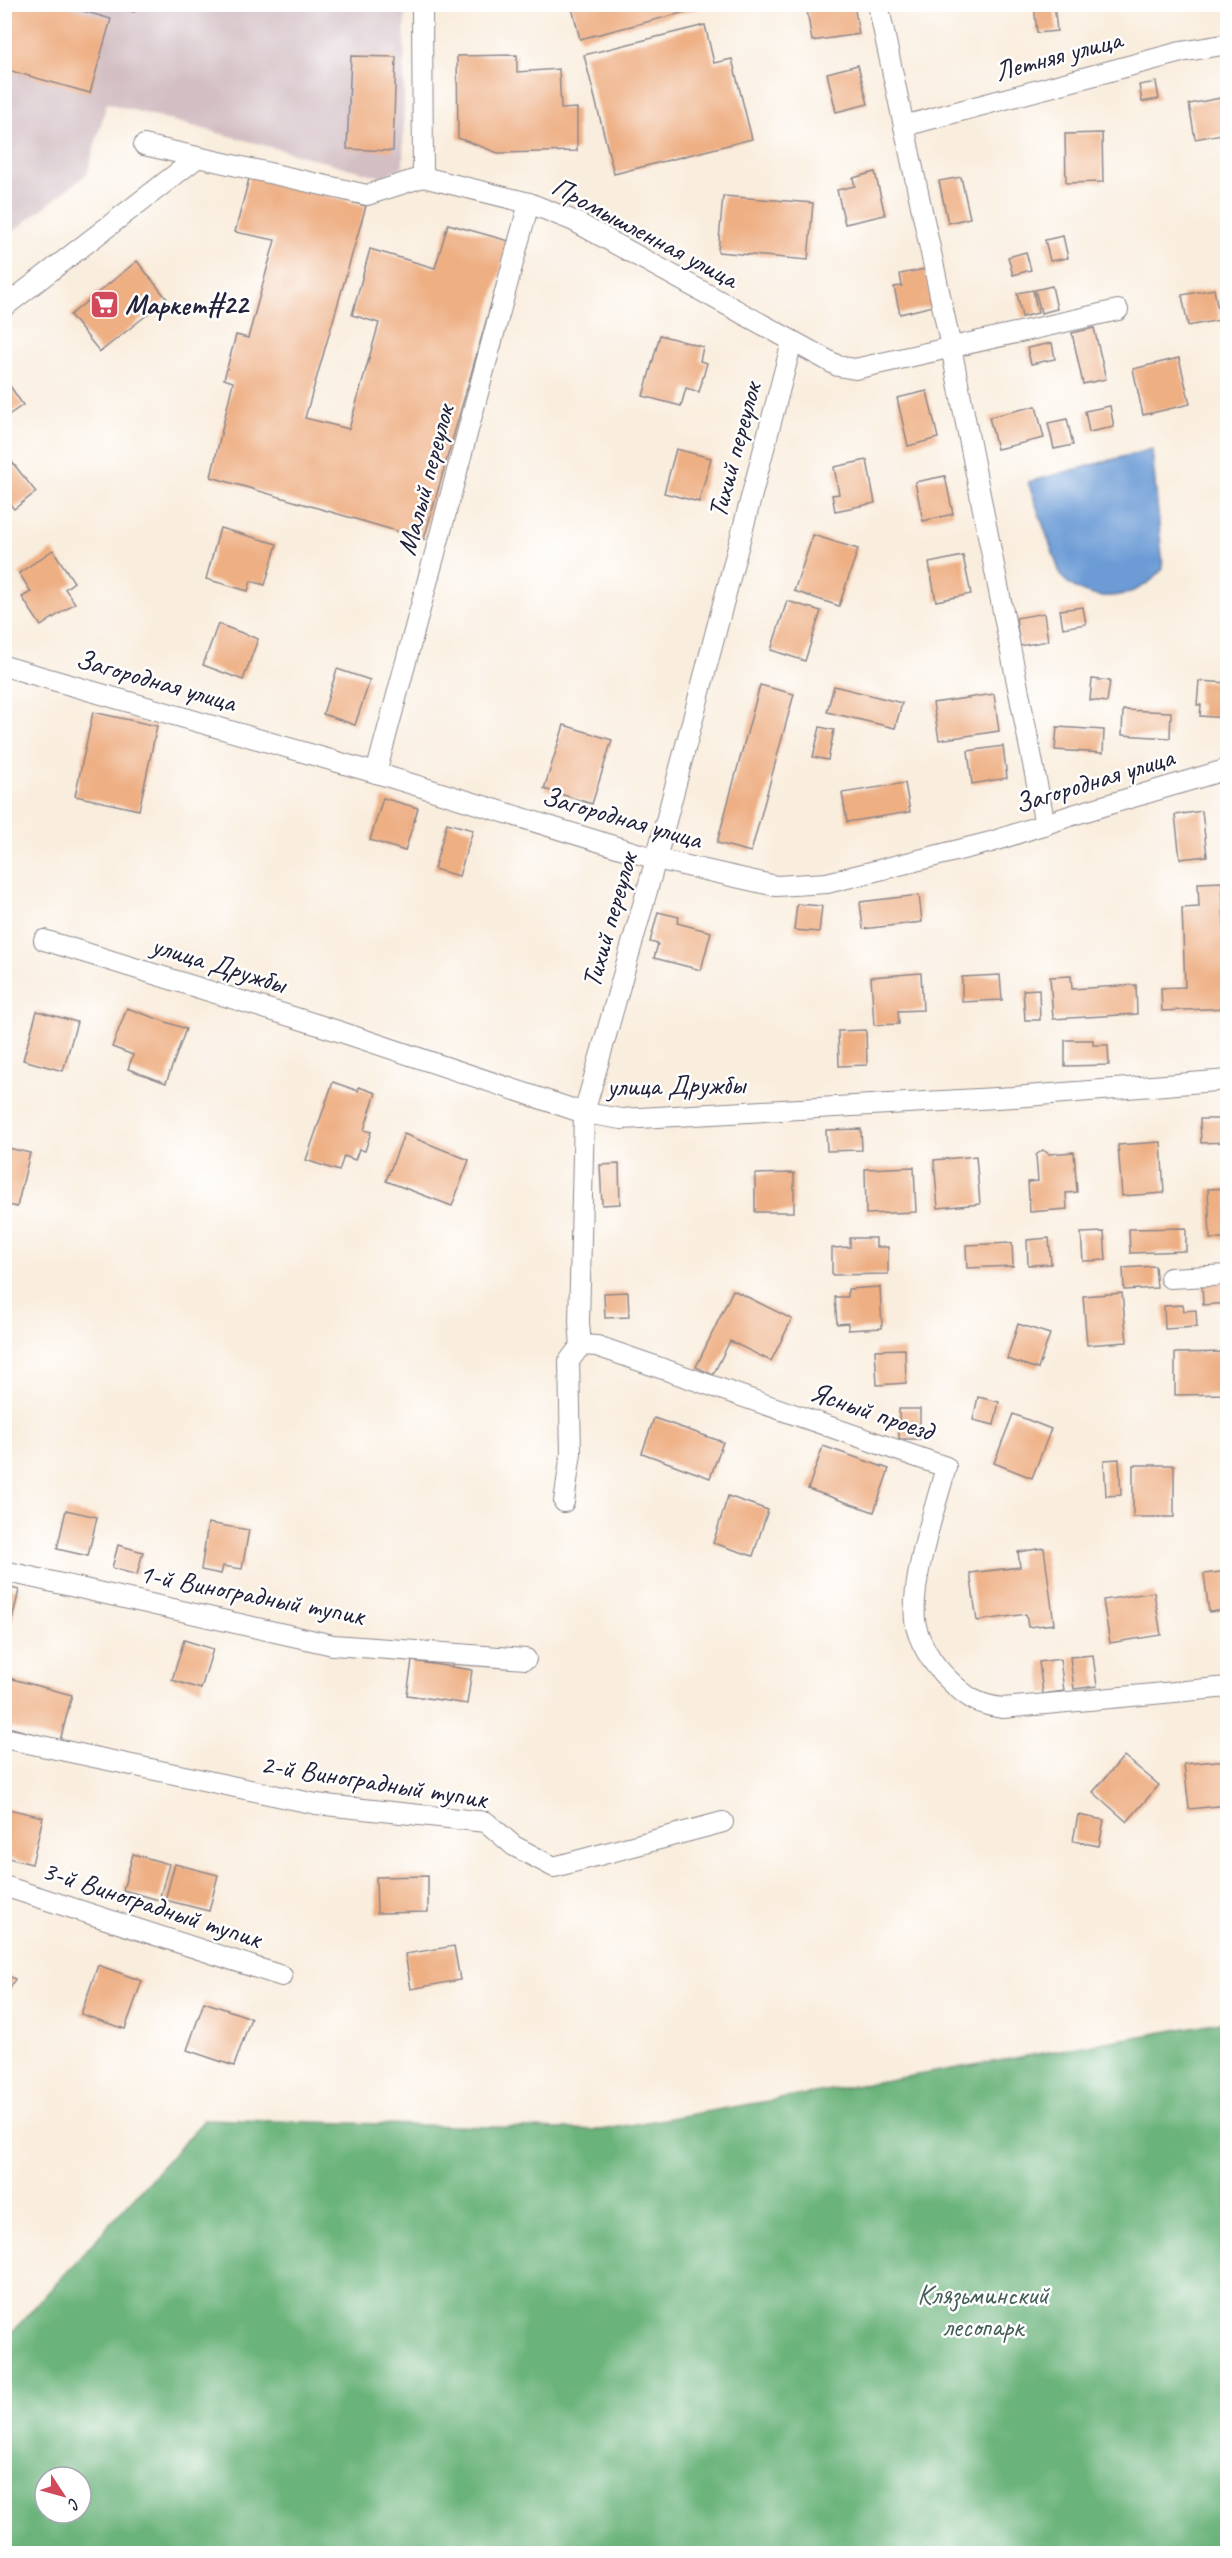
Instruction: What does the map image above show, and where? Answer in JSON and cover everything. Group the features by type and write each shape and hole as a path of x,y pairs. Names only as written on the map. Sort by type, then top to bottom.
{"street":[{"path":"144,145 367,195 423,177 422,4"},
{"path":"878,4 951,347 1045,825"},
{"name":"Летняя улица","path":"904,126 1147,61 1227,44"},
{"path":"4,307 198,157"},
{"name":"Промышленная улица","path":"423,177 530,203 574,220 838,366 855,369 1118,310"},
{"name":"Малый переулок","path":"376,773 530,203"},
{"name":"Тихий переулок","path":"581,1345 579,1323 584,1113 656,859 792,342"},
{"name":"Загородная улица","path":"4,666 376,773 656,859 776,886 827,883 991,842 1227,769"},
{"name":"улица Дружбы","path":"44,940 338,1031 584,1113 622,1119 1014,1097 1227,1080"},
{"path":"1170,1278 1227,1275"},
{"path":"564,1502 571,1453 569,1361 581,1345"},
{"name":"Ясный проезд","path":"581,1345 597,1346 946,1467 923,1551 915,1599 915,1621 919,1636 943,1675 969,1698 985,1706 1003,1708 1227,1687"},
{"name":"1-й Виноградный тупик","path":"4,1571 333,1644 526,1659"},
{"name":"2-й Виноградный тупик","path":"4,1738 316,1804 486,1822 514,1846 554,1867 723,1822"},
{"name":"3-й Виноградный тупик","path":"4,1886 282,1976"}],"shaded area":[{"path":"5,5 405,5 403,166 381,177 107,103 87,174 5,238"}],"green space":[{"name":"Клязьминский лесопарк","path":"1227,2021 1227,2553 5,2553 5,2340 205,2119 601,2130"}],"water":[{"path":"1152,449 1163,568 1141,588 1113,596 1099,596 1072,586 1061,576 1028,482"}],"building":[{"path":"4,4 59,4 111,19 90,93 4,69"},
{"path":"109,4 136,4 134,12"},
{"path":"571,4 713,4 713,5 580,39"},
{"path":"806,4 854,4 859,34 812,41"},
{"path":"1034,4 1054,4 1057,31 1037,33"},
{"path":"705,25 714,63 732,59 752,139 614,174 584,55"},
{"path":"517,55 517,72 559,69 561,109 577,108 577,151 498,153 458,138 457,56"},
{"path":"351,56 396,57 393,151 347,149"},
{"path":"858,65 868,104 836,112 827,73"},
{"path":"1156,82 1159,99 1142,102 1139,85"},
{"path":"1226,97 1228,133 1195,139 1189,104"},
{"path":"1102,133 1103,182 1066,183 1065,134"},
{"path":"875,172 885,215 845,224 837,190 855,186 853,178"},
{"path":"250,175 366,206 305,418 349,429 379,323 352,315 370,249 435,268 448,224 509,241 424,539 211,477 233,382 224,379 236,335 248,338 275,240 235,232"},
{"path":"961,177 970,218 948,223 939,181"},
{"path":"723,196 813,203 808,260 718,252"},
{"path":"1063,236 1068,258 1050,261 1045,240"},
{"path":"1026,252 1031,270 1013,275 1008,257"},
{"path":"137,261 167,299 100,352 70,315"},
{"path":"925,269 933,306 900,314 894,287 902,286 900,274"},
{"path":"1052,286 1057,309 1041,313 1035,290"},
{"path":"1214,289 1220,320 1188,326 1182,295"},
{"path":"1033,290 1038,313 1022,317 1017,293"},
{"path":"1094,328 1106,379 1083,384 1072,333"},
{"path":"660,335 703,347 700,361 707,363 699,392 686,388 681,406 643,396"},
{"path":"1052,343 1055,359 1031,364 1027,348"},
{"path":"1179,358 1190,404 1143,415 1133,369"},
{"path":"4,377 23,405 7,416 4,411"},
{"path":"927,391 938,438 908,446 897,398"},
{"path":"1036,406 1044,438 997,449 989,417"},
{"path":"1110,406 1114,427 1089,432 1085,411"},
{"path":"1067,419 1073,445 1054,449 1048,423"},
{"path":"676,449 711,458 699,502 664,493"},
{"path":"4,452 36,492 14,509 4,497"},
{"path":"867,460 875,503 835,511 832,495 839,494 834,467"},
{"path":"945,476 953,514 923,521 915,482"},
{"path":"220,528 277,544 265,585 251,581 248,591 206,579"},
{"path":"813,535 858,549 839,606 794,591"},
{"path":"53,550 74,582 65,589 75,603 41,626 22,597 31,592 19,573"},
{"path":"963,556 971,594 936,601 929,563"},
{"path":"787,601 821,611 805,661 771,650"},
{"path":"1083,607 1086,624 1063,628 1060,610"},
{"path":"1044,613 1048,641 1020,646 1016,618"},
{"path":"218,624 258,639 243,680 203,665"},
{"path":"337,669 370,680 355,725 323,714"},
{"path":"1092,679 1110,681 1107,702 1090,700"},
{"path":"1199,681 1228,683 1228,718 1200,716 1201,705 1197,705"},
{"path":"760,685 794,694 751,852 717,843"},
{"path":"834,686 902,703 895,728 827,712"},
{"path":"994,694 999,731 939,740 933,703"},
{"path":"1123,710 1171,712 1170,738 1122,735"},
{"path":"93,712 157,726 139,810 75,796"},
{"path":"1223,721 1228,722 1228,742 1222,741"},
{"path":"564,725 612,740 592,804 544,789"},
{"path":"820,727 834,730 828,760 813,757"},
{"path":"1057,727 1104,730 1103,753 1055,750"},
{"path":"1003,746 1007,778 972,784 968,751"},
{"path":"905,783 910,812 847,822 842,793"},
{"path":"383,798 418,808 405,851 370,840"},
{"path":"1202,811 1207,856 1180,859 1175,815"},
{"path":"447,823 473,830 459,876 434,869"},
{"path":"1222,882 1228,1008 1162,1011 1161,988 1185,987 1182,908 1199,907 1198,883"},
{"path":"919,895 922,922 863,929 860,902"},
{"path":"797,904 822,906 819,932 794,930"},
{"path":"658,912 679,917 677,923 711,932 701,970 654,958 658,944 650,942"},
{"path":"921,973 923,1010 898,1011 899,1024 874,1025 871,977"},
{"path":"1000,975 1002,1000 962,1002 962,977"},
{"path":"1071,976 1072,989 1136,985 1137,1014 1053,1019 1050,977"},
{"path":"1039,989 1040,1020 1025,1020 1023,990"},
{"path":"127,1008 186,1029 166,1083 128,1069 133,1055 112,1047"},
{"path":"37,1011 77,1022 63,1071 23,1060"},
{"path":"866,1030 867,1065 839,1066 838,1031"},
{"path":"1065,1040 1093,1040 1093,1045 1108,1045 1109,1065 1065,1066"},
{"path":"333,1082 358,1091 359,1087 376,1093 364,1130 371,1132 365,1151 359,1149 355,1160 344,1156 339,1171 306,1160"},
{"path":"1200,1119 1228,1119 1228,1142 1201,1143"},
{"path":"861,1129 862,1150 827,1151 826,1130"},
{"path":"404,1134 469,1160 452,1206 386,1181"},
{"path":"1161,1142 1164,1193 1122,1196 1118,1145"},
{"path":"4,1147 30,1153 17,1207 4,1204"},
{"path":"1043,1150 1049,1154 1074,1152 1077,1192 1066,1193 1067,1209 1030,1212 1028,1182 1038,1181 1036,1155"},
{"path":"976,1156 980,1204 938,1208 934,1160"},
{"path":"619,1164 620,1204 602,1205 600,1165"},
{"path":"914,1167 916,1212 866,1214 865,1169"},
{"path":"794,1173 794,1212 755,1212 755,1174"},
{"path":"1228,1188 1228,1239 1210,1239 1208,1189"},
{"path":"1186,1228 1186,1251 1130,1253 1129,1229"},
{"path":"1104,1232 1106,1260 1083,1261 1081,1233"},
{"path":"850,1238 876,1238 876,1247 888,1247 888,1274 832,1275 832,1248 850,1247"},
{"path":"1049,1238 1051,1264 1028,1265 1027,1240"},
{"path":"1012,1243 1013,1266 967,1268 966,1245"},
{"path":"1155,1266 1157,1288 1124,1290 1123,1268"},
{"path":"1228,1282 1228,1303 1203,1305 1202,1283"},
{"path":"880,1287 882,1328 848,1330 848,1323 837,1324 835,1297 848,1297 848,1289"},
{"path":"733,1290 792,1319 771,1361 730,1341 713,1375 696,1367"},
{"path":"628,1292 629,1317 605,1318 604,1293"},
{"path":"1122,1293 1127,1342 1087,1345 1083,1296"},
{"path":"1183,1305 1184,1311 1196,1310 1197,1327 1165,1329 1164,1306"},
{"path":"1018,1324 1050,1334 1038,1369 1007,1359"},
{"path":"905,1349 906,1383 877,1385 875,1350"},
{"path":"1227,1352 1227,1394 1175,1395 1175,1353"},
{"path":"978,1397 999,1402 994,1425 973,1420"},
{"path":"899,1409 920,1409 920,1439 899,1439"},
{"path":"1013,1414 1051,1429 1032,1478 994,1463"},
{"path":"654,1418 723,1442 710,1478 642,1453"},
{"path":"823,1446 889,1469 874,1512 808,1489"},
{"path":"1119,1459 1121,1495 1106,1496 1104,1460"},
{"path":"1133,1465 1174,1465 1174,1517 1133,1517"},
{"path":"728,1496 768,1510 753,1556 713,1543"},
{"path":"66,1510 97,1517 88,1556 57,1549"},
{"path":"208,1523 249,1530 242,1569 223,1566 221,1574 201,1570"},
{"path":"118,1545 143,1552 137,1575 112,1568"},
{"path":"1044,1548 1054,1624 1028,1627 1026,1614 977,1621 970,1573 1020,1567 1018,1552"},
{"path":"1228,1571 1228,1610 1209,1612 1204,1574"},
{"path":"4,1586 19,1590 9,1633 4,1632"},
{"path":"1154,1592 1161,1635 1110,1643 1103,1600"},
{"path":"184,1640 213,1649 201,1689 172,1680"},
{"path":"1093,1655 1097,1686 1074,1689 1070,1657"},
{"path":"1060,1659 1064,1691 1043,1694 1039,1662"},
{"path":"412,1661 472,1670 467,1704 407,1695"},
{"path":"5,1677 72,1695 60,1741 4,1726"},
{"path":"1124,1756 1159,1785 1127,1822 1093,1792"},
{"path":"1228,1760 1228,1805 1189,1809 1184,1764"},
{"path":"4,1808 43,1817 32,1864 4,1857"},
{"path":"1078,1815 1104,1820 1099,1846 1073,1841"},
{"path":"133,1854 169,1864 159,1900 123,1890"},
{"path":"175,1864 218,1875 209,1911 165,1900"},
{"path":"428,1876 428,1912 377,1913 376,1877"},
{"path":"454,1946 460,1980 411,1989 405,1954"},
{"path":"98,1965 142,1981 125,2029 81,2014"},
{"path":"4,1974 15,1979 4,2000"},
{"path":"204,2002 251,2018 234,2066 187,2050"}],"place":[{"name":"Маркет#22","path":"104,304"}]}
